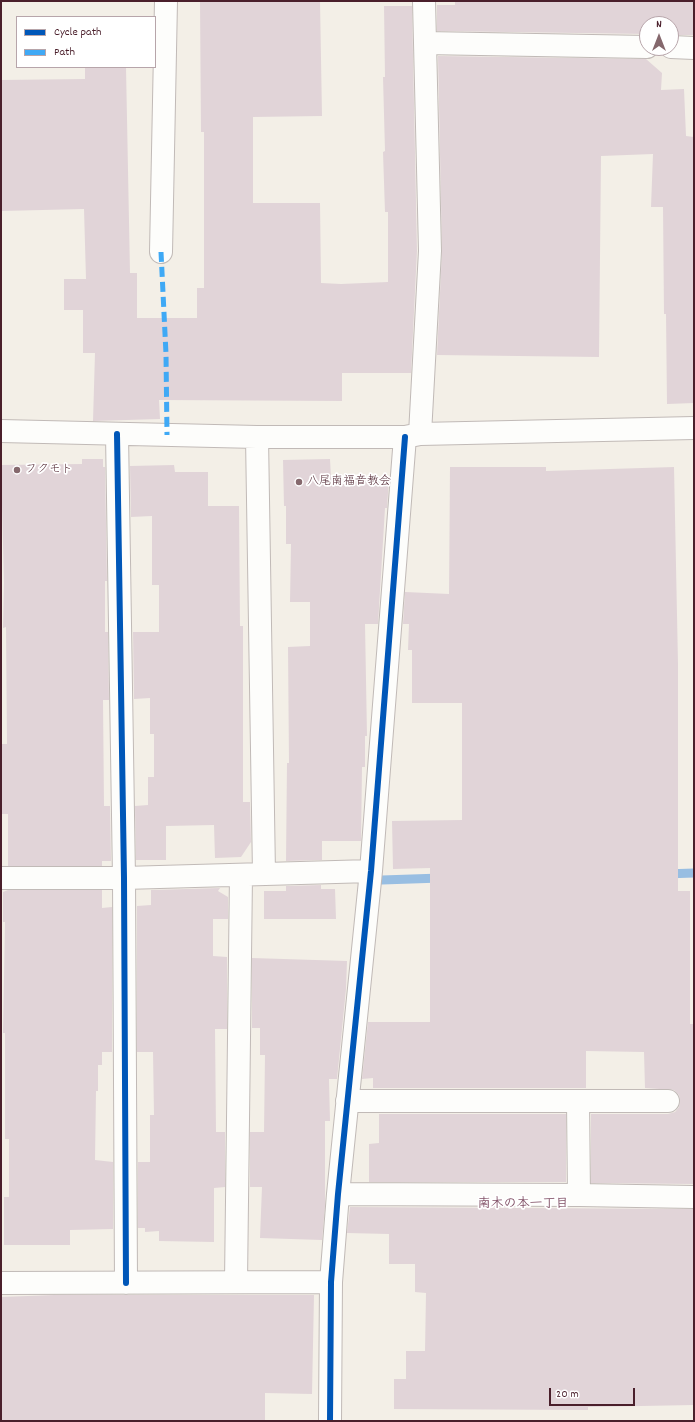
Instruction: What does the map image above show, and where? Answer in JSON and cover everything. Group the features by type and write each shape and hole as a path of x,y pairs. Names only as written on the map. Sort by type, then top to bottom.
{"street":[{"path":"161,252 166,1"},
{"path":"330,1421 331,1282 338,1194 371,871 430,251 424,1"},
{"path":"425,43 639,47"},
{"path":"679,47 694,48"},
{"path":"1,431 256,437 413,435 694,428"},
{"path":"117,434 124,878 126,1282"},
{"path":"256,437 264,874"},
{"path":"1,878 124,878 371,871"},
{"path":"236,1282 241,875"},
{"path":"347,1101 668,1101"},
{"path":"578,1102 579,1194"},
{"path":"338,1194 579,1194 694,1197"},
{"path":"1,1283 331,1282"}],"building":[{"path":"200,1 320,1 322,116 253,117 253,203 320,203 321,283 341,284 388,282 388,212 385,212 383,152 385,151 383,77 385,77 384,6 412,6 417,251 411,373 342,373 342,401 159,400 160,419 93,421 95,353 83,353 83,310 64,310 64,279 86,279 84,209 1,211 1,80 85,79 85,68 126,68 130,273 137,273 137,318 197,318 197,288 204,288 204,132 201,132"},
{"path":"455,1 694,1 694,35 679,35 679,16 639,16 639,34 437,31 437,5 455,5"},
{"path":"438,56 646,59 662,73 661,90 684,89 686,136 694,137 694,403 667,404 663,207 651,207 653,154 601,156 599,357 437,355 442,251"},
{"path":"82,459 103,459 103,467 105,467 107,581 105,581 105,632 108,632 109,700 103,700 104,806 110,806 111,861 102,861 102,866 8,866 8,814 2,814 2,744 7,744 6,627 3,628 4,583 1,465 82,464"},
{"path":"330,459 331,478 389,477 387,508 385,508 378,624 365,624 367,736 365,736 365,767 362,767 361,841 322,841 322,860 286,861 287,763 289,763 288,647 310,646 310,602 290,602 291,544 286,544 286,506 284,506 283,460"},
{"path":"174,465 175,472 208,472 208,506 239,506 240,626 243,626 243,802 250,802 251,842 241,857 215,858 214,825 166,826 166,860 136,860 135,806 148,805 148,777 154,777 154,734 150,734 150,698 134,699 133,632 159,632 159,585 152,585 152,516 131,517 130,466"},
{"path":"450,467 546,467 546,471 674,467 678,664 678,891 690,891 690,1024 694,1024 694,1184 591,1183 591,1114 668,1114 675,1112 679,1107 679,1095 674,1090 645,1088 644,1052 586,1051 586,1088 373,1088 373,1078 362,1079 368,1022 430,1022 430,868 393,869 392,821 462,820 462,703 412,703 412,650 408,650 409,624 403,624 405,592 449,594"},
{"path":"321,885 321,889 335,889 336,919 264,919 264,891 286,891 286,886"},
{"path":"220,888 218,891 228,897 228,919 213,919 213,956 227,957 227,1029 215,1029 216,1132 225,1132 225,1187 214,1188 214,1242 159,1241 159,1231 145,1232 145,1228 138,1228 138,1162 150,1162 150,1115 154,1115 153,1052 137,1052 137,906 151,905 151,890"},
{"path":"8,890 102,890 102,908 112,907 112,1052 102,1052 102,1065 98,1065 95,1160 113,1162 113,1229 70,1230 70,1245 4,1245 4,1197 9,1197 9,1139 5,1139 5,1033 3,1033 5,922 3,922 3,892"},
{"path":"252,958 347,961 346,989 337,1079 329,1079 330,1121 325,1121 325,1206 322,1240 260,1238 262,1187 250,1187 250,1132 264,1132 265,1055 260,1055 260,1028 252,1028"},
{"path":"379,1114 566,1114 566,1182 369,1182 369,1144 379,1143"},
{"path":"350,1207 694,1209 694,1405 588,1407 588,1410 394,1409 394,1379 406,1379 406,1351 425,1351 426,1293 415,1292 415,1264 389,1264 389,1234 347,1233"},
{"path":"54,1295 314,1295 312,1394 265,1393 265,1421 2,1421 1,1297"}],"waterway":[{"path":"665,874 694,873"},
{"path":"382,880 441,878"}],"marked path":[{"path":"161,252 166,354 167,435"}],"cycle path":[{"path":"117,434 124,878 126,1283"},
{"path":"330,1421 331,1282 338,1194 371,871 405,437"}],"place":[{"name":"フクモト","path":"17,470"},
{"name":"八尾南福音教会","path":"299,482"}],"district":[{"name":"南木の本一丁目","path":"523,1205"}]}
